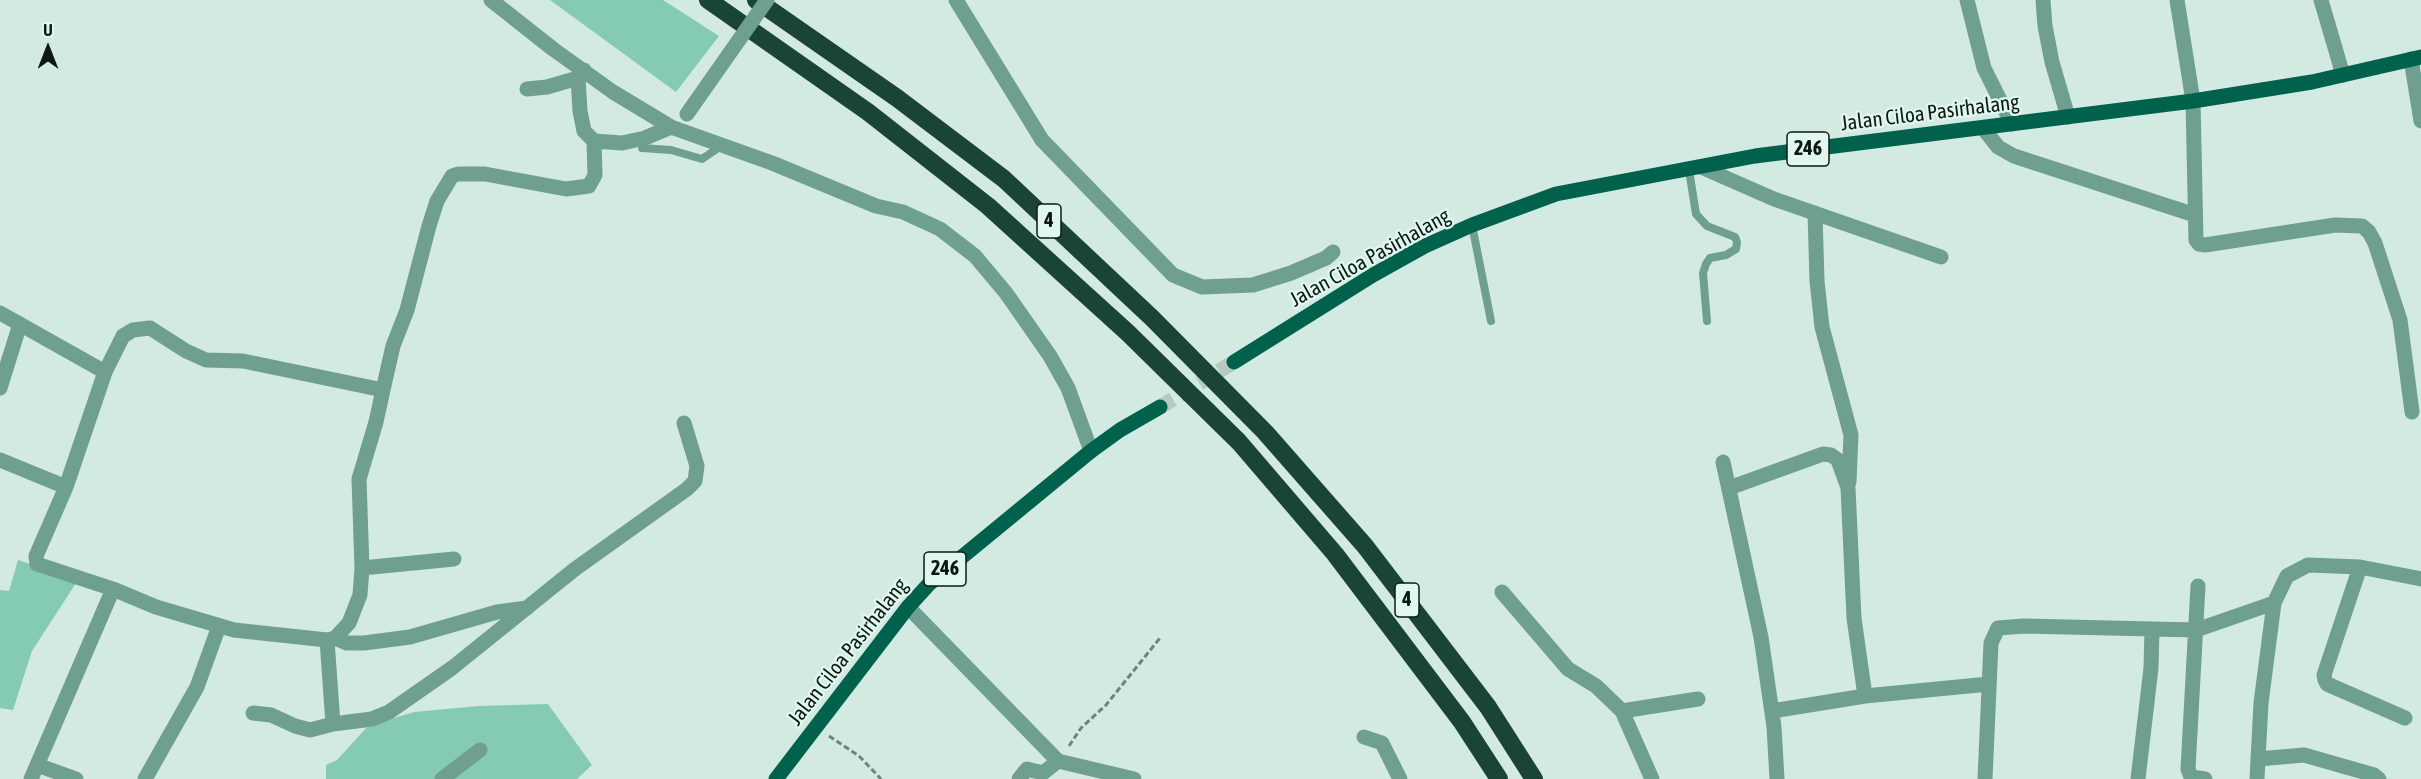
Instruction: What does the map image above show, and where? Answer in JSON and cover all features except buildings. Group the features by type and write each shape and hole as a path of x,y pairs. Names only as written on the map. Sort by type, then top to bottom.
{"highway":[{"name":"4","path":"708,0 868,112 988,206 1128,333 1239,442 1335,554 1462,722 1499,779"},
{"name":"4","path":"756,0 897,98 1004,179 1160,326 1265,432 1365,546 1488,707 1534,779"}],"main road":[{"name":"Jalan Ciloa Pasirhalang","path":"1234,362 1373,275 1425,246 1472,225 1556,194 1755,156 2193,101 2312,82 2416,58"},
{"name":"Jalan Ciloa Pasirhalang","path":"776,779 908,607 935,578 1091,452 1120,430 1160,407"}],"street":[{"path":"491,0 581,74 675,128 876,206 903,212 940,229 975,256 1006,293 1050,356 1068,388 1091,452"},
{"path":"581,74 584,131 594,141 622,143 675,128 767,0"},
{"path":"956,0 1042,140 1173,275 1202,286 1253,285 1291,273 1326,258 1333,252"},
{"path":"2043,0 2052,62 2068,117"},
{"path":"2177,0 2193,101 2196,240 2199,244 2205,245 2335,225 2362,226 2369,232 2375,243 2400,320 2412,412"},
{"path":"2321,0 2343,75"},
{"path":"1972,1 1984,68 2012,124"},
{"path":"2416,58 2421,121"},
{"path":"527,89 547,87 581,74"},
{"path":"1983,128 1998,147 2014,156 2195,214"},
{"path":"333,724 331,639 350,622 360,595 362,568 359,479 393,345 407,310 437,201 452,176 458,174 485,174 566,189 589,186 595,175 594,141"},
{"path":"1695,168 1774,199 1941,257"},
{"path":"1815,213 1817,281 1822,327 1851,435 1848,488 1854,618 1865,696"},
{"path":"0,313 105,372"},
{"path":"0,388 3,359 20,324"},
{"path":"383,390 243,361 206,360 186,351 150,328 133,330 123,336 105,372 66,487 36,556 37,564 113,589 156,608 234,630 331,639 347,643 410,637 497,612 527,608"},
{"path":"253,713 271,715 310,730 333,724 372,719 388,712 452,668 575,569 695,481 697,466 684,423"},
{"path":"1729,488 1823,454 1832,455 1838,460 1848,488"},
{"path":"0,460 66,487"},
{"path":"1723,462 1761,637 1772,711 1777,779"},
{"path":"362,568 454,559"},
{"path":"2257,779 2261,703 2274,603 2287,576 2308,565 2360,567 2421,579"},
{"path":"2360,567 2324,675 2325,680 2327,684 2405,718"},
{"path":"2198,586 2188,769 2191,777 2205,779"},
{"path":"76,779 34,772 113,589"},
{"path":"1502,592 1568,669 1596,686 1622,711 1652,779"},
{"path":"1985,779 1991,643 1998,628 2024,626 2196,630 2274,603"},
{"path":"908,607 1058,761 1134,779"},
{"path":"145,779 197,687 219,626"},
{"path":"2138,779 2151,668 2152,629"},
{"path":"1772,711 1865,696 1989,684"},
{"path":"1622,711 1698,699"},
{"path":"1364,737 1382,743 1400,779"},
{"path":"442,779 480,750"},
{"path":"2258,759 2304,755 2374,775 2379,779"},
{"path":"1018,779 1027,769 1043,773 1058,761"}],"lane":[{"path":"642,148 671,150 702,159 723,145"},
{"path":"1695,168 1696,214 1707,226 1735,237 1737,242 1736,249 1726,255 1710,258 1706,264 1703,273 1707,321"},
{"path":"1472,225 1491,321"}],"path":[{"path":"1058,761 1081,728 1106,705 1160,638"},
{"path":"815,727 859,756 881,779"}],"green space":[{"path":"550,0 663,0 719,36 676,92"},
{"path":"18,560 78,580 32,651 13,710 0,708 0,590 9,591"},
{"path":"548,704 592,765 577,779 326,779 326,765 337,760 368,726 414,712 478,706"}],"tunnel":[{"path":"1160,407 1234,362"}]}
